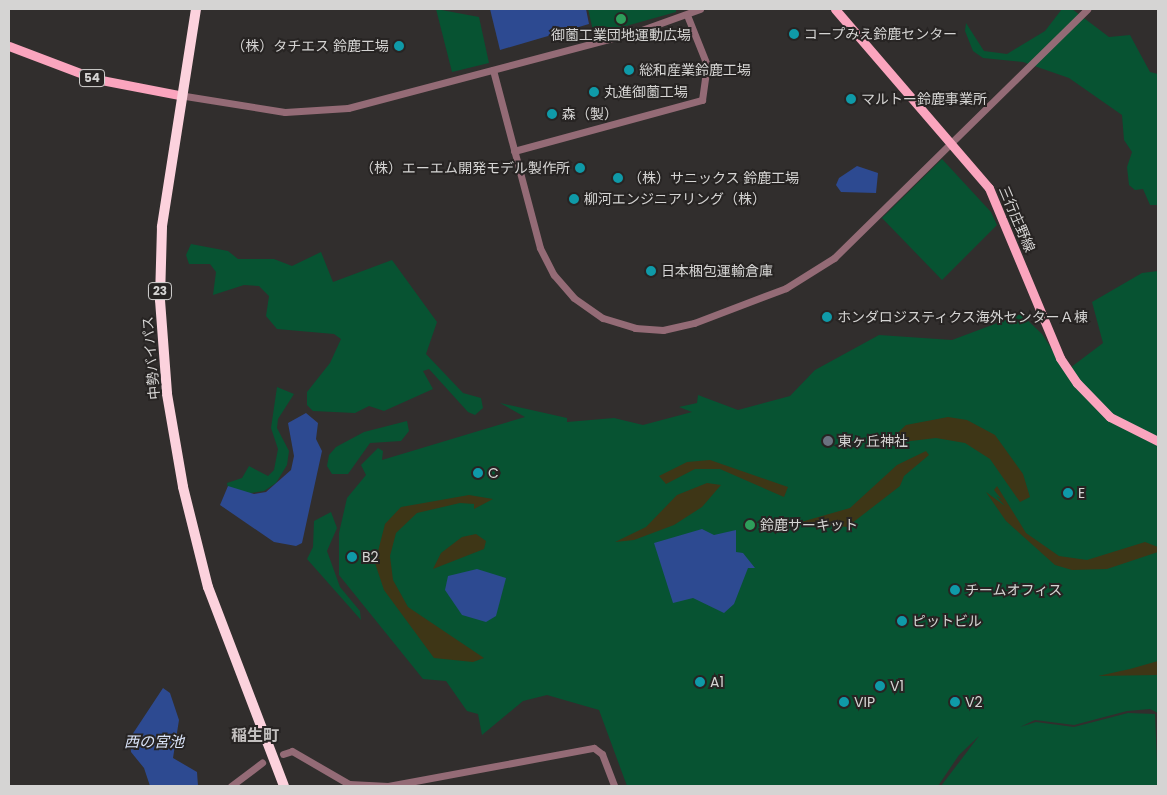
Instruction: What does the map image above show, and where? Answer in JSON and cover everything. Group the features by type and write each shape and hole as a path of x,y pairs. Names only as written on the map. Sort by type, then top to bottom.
{"highway":[{"name":"中勢バイパス","path":"196,9 179,95 165,196 160,300 168,394 183,487 208,587 284,786"},
{"name":"中勢バイパス","path":"250,696 291,786"}],"main road":[{"name":"三行庄野線","path":"835,9 951,143 993,195 1068,372 1110,417 1158,441"},
{"name":"54","path":"9,46 96,79 179,95"}],"street":[{"path":"179,95 312,113 348,108 493,70 687,15 700,9"},
{"path":"493,70 540,248 561,284 603,318 635,328 663,330 713,317 804,279 846,247 1087,9"},
{"path":"514,151 702,100 707,65 687,15"},
{"path":"283,754 292,751 348,784 388,786 594,748 602,754 614,786"},
{"path":"231,786 262,763"}],"green space":[{"path":"436,9 479,17 489,63 452,72"},
{"name":"御薗工業団地運動広場","path":"588,9 676,9 676,12 594,35"},
{"path":"1062,9 1072,9 1109,37 1130,35 1150,72 1158,74 1157,205 1150,205 1143,189 1135,190 1129,185 1127,167 1132,152 1124,140 1122,115 1069,78 1023,62 983,58 973,51 965,31 966,23 984,51 1007,54 1045,31"},
{"path":"942,159 991,212 997,225 942,280 882,218"},
{"path":"191,244 228,251 238,259 274,259 292,266 321,252 333,282 392,260 437,322 426,354 463,393 481,398 483,408 475,415 468,412 429,369 423,371 433,389 384,411 369,406 355,413 313,411 307,405 307,392 330,363 341,339 334,334 277,329 266,316 269,296 259,286 244,285 213,295 216,272 210,264 189,264 186,255"},
{"name":"鈴鹿サーキット","path":"1158,271 1158,713 1150,709 1127,711 1074,725 1035,720 1020,727 1036,722 1074,727 1128,713 1155,714 1158,786 941,786 979,736 959,755 938,786 627,786 599,710 547,695 523,701 482,735 478,714 467,711 446,681 423,679 339,575 339,533 347,498 366,475 361,465 378,448 383,451 382,460 525,417 500,403 567,418 567,422 614,418 643,425 692,412 679,407 697,403 698,395 738,410 790,396 815,370 879,335 952,340 1021,314 1042,334 1066,371 1103,343 1092,302 1142,273"},
{"path":"277,387 294,394 278,419 277,428 289,451 287,465 276,483 264,491 244,494 228,488 227,483 242,478 249,466 268,476 274,470 278,449 271,428"},
{"path":"407,421 409,431 401,441 370,443 348,474 332,474 327,466 329,455 336,447 364,432"},
{"path":"331,512 337,528 327,551 340,587 360,611 361,620 307,559 313,547 314,521"}],"sand":[{"path":"948,417 967,420 995,435 1023,474 1030,497 1020,502 990,459 965,443 936,438 886,444 906,425"},
{"path":"926,451 929,455 904,476 900,486 847,527 801,522 850,508 897,465"},
{"path":"710,460 788,487 784,497 720,469 695,469 666,484 659,476 687,462"},
{"path":"707,483 721,485 702,507 674,525 634,540 615,542 646,527 677,495"},
{"path":"997,486 1026,533 1059,556 1087,560 1145,542 1158,547 1158,552 1107,569 1072,570 1055,565 1006,521 986,492 1005,506 996,496 1002,500 994,490"},
{"path":"469,495 493,499 474,509 474,504 460,503 417,513 396,533 390,556 393,580 408,607 484,658 473,662 434,658 384,590 375,563 385,524 401,507"},
{"path":"476,534 486,541 484,549 433,569 441,553 462,537"},
{"path":"1158,661 1158,675 1098,676 1130,669"}],"water":[{"path":"490,9 586,9 589,24 500,50"},
{"path":"857,166 878,173 876,193 841,192 836,185 839,178"},
{"path":"306,413 318,423 316,439 322,451 302,543 296,546 274,542 220,505 228,486 254,494 266,492 291,470 294,456 288,423"},
{"path":"702,529 714,535 736,530 736,552 743,553 755,568 748,568 734,604 724,613 693,598 673,603 654,543"},
{"path":"477,569 506,578 496,616 486,622 462,615 445,590 448,576"},
{"name":"西の宮池","path":"163,688 170,693 179,720 173,758 197,772 198,786 150,786 144,768 131,752 130,738"}],"place":[{"name":"御薗工業団地運動広場","path":"621,19"},
{"name":"コープみえ鈴鹿センター","path":"794,34"},
{"name":"（株）タチエス 鈴鹿工場","path":"399,46"},
{"name":"総和産業鈴鹿工場","path":"629,70"},
{"name":"丸進御薗工場","path":"594,92"},
{"name":"マルトー鈴鹿事業所","path":"851,99"},
{"name":"森（製）","path":"552,114"},
{"name":"（株）エーエム開発モデル製作所","path":"580,168"},
{"name":"（株）サニックス 鈴鹿工場","path":"618,178"},
{"name":"柳河エンジニアリング（株）","path":"574,199"},
{"name":"日本梱包運輸倉庫","path":"651,271"},
{"name":"ホンダロジスティクス海外センターＡ棟","path":"827,317"},
{"name":"東ヶ丘神社","path":"828,441"},
{"name":"C","path":"478,473"},
{"name":"E","path":"1068,493"},
{"name":"鈴鹿サーキット","path":"750,525"},
{"name":"B2","path":"352,557"},
{"name":"チームオフィス","path":"955,590"},
{"name":"ピットビル","path":"902,621"},
{"name":"A1","path":"700,682"},
{"name":"V1","path":"880,686"},
{"name":"VIP","path":"844,702"},
{"name":"V2","path":"955,702"}],"district":[{"name":"稲生町","path":"255,736"}]}
